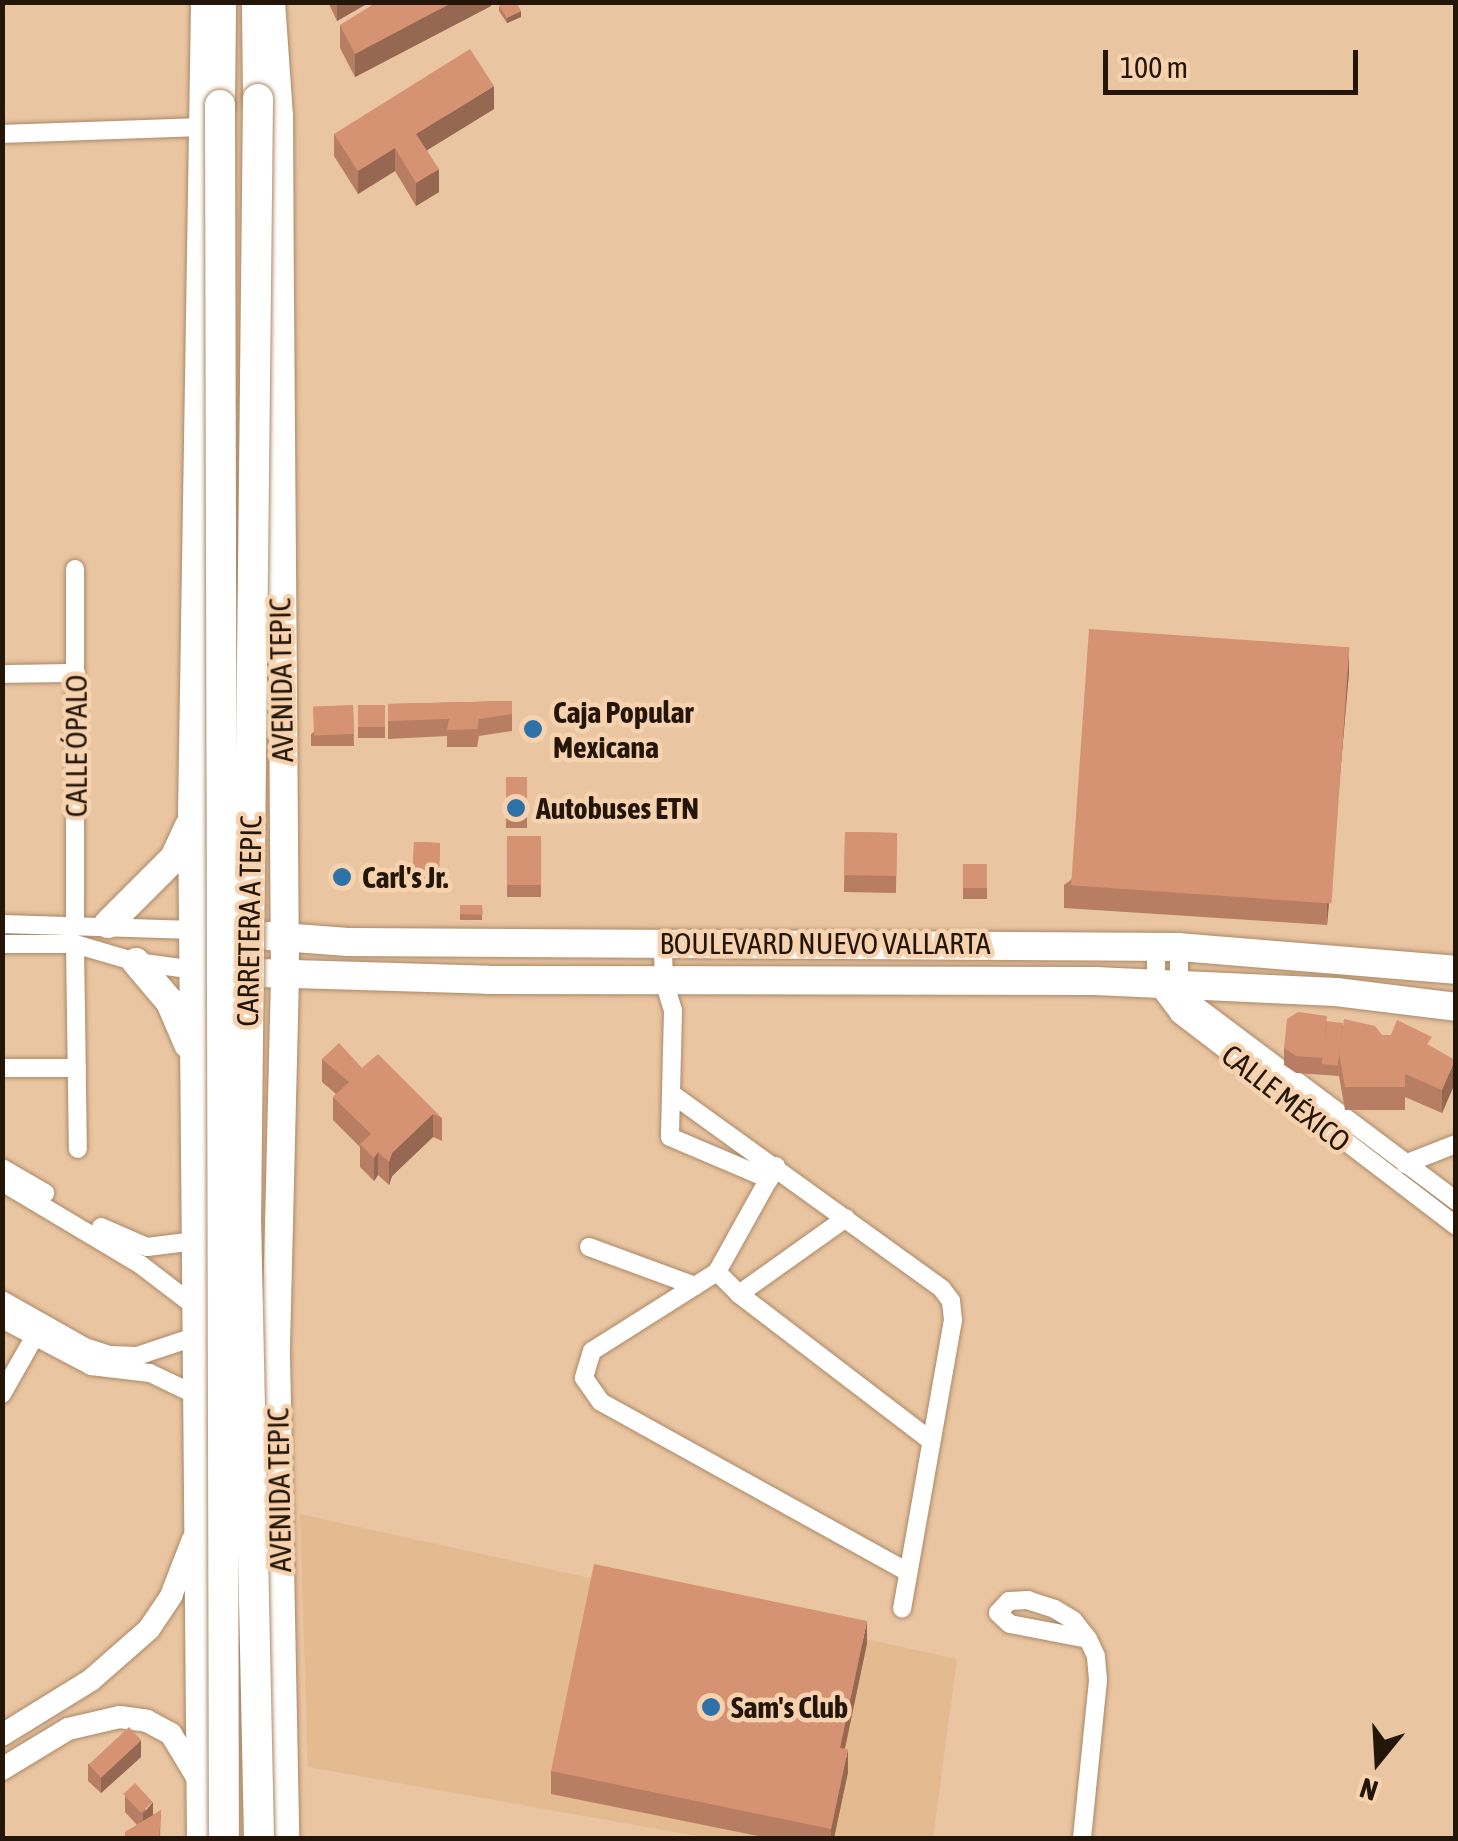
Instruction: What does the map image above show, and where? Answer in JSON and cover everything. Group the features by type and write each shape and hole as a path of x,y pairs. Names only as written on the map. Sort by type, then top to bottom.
{"highway":[{"name":"CARRETERA A TEPIC","path":"221,2 211,116 224,1838"},
{"name":"CARRETERA A TEPIC","path":"258,2 246,1218 260,1838"}],"main road":[{"path":"201,1838 192,815 211,116 205,2"},
{"name":"AVENIDA TEPIC","path":"272,2 278,117 284,900 276,1356 286,1838"},
{"path":"108,924 174,858 192,815"},
{"path":"284,900 340,942"},
{"name":"BOULEVARD NUEVO VALLARTA","path":"194,930 340,942 1167,947 1456,970"},
{"path":"136,962 170,1002 194,1061"},
{"name":"BOULEVARD NUEVO VALLARTA","path":"195,970 284,977 1167,983 1336,992 1456,1007"}],"street":[{"path":"2,134 211,116"},
{"name":"CALLE ÓPALO","path":"75,569 76,923"},
{"path":"2,674 76,673"},
{"path":"2,924 76,923 194,930"},
{"path":"663,942 664,981 673,1011 669,1128 677,1143 772,1172"},
{"path":"2,944 75,944 136,962 195,970"},
{"path":"75,944 78,1150"},
{"path":"1167,947 1167,983"},
{"name":"CALLE MÉXICO","path":"1167,983 1456,1201"},
{"name":"CALLE MÉXICO","path":"1167,983 1178,1014 1388,1179 1456,1226"},
{"path":"2,1068 77,1068"},
{"path":"672,1094 772,1172 846,1218 942,1289 951,1301 953,1320 902,1609"},
{"path":"1405,1164 1456,1144"},
{"path":"2,1168 144,1256 197,1322 137,1363"},
{"path":"772,1172 716,1272 592,1352 585,1364 590,1391 600,1402 908,1572"},
{"path":"2,1182 144,1256 196,1241"},
{"path":"739,1294 846,1218"},
{"path":"589,1246 695,1286"},
{"path":"716,1272 739,1294 932,1441"},
{"path":"2,1300 38,1330"},
{"path":"2,1319 137,1363 198,1396"},
{"path":"2,1394 38,1330"},
{"path":"11,1729 91,1680 149,1628 185,1568 201,1502"},
{"path":"1082,1838 1098,1680 1088,1639"},
{"path":"2,1769 86,1723 120,1718 147,1722 170,1734 182,1747 200,1783"}],"shaded area":[{"path":"300,1514 957,1659 933,1838 708,1838 308,1767"}],"building":[{"path":"377,2 453,2 355,54 340,25"},
{"path":"516,2 521,11 507,18 499,6"},
{"path":"470,49 494,86 416,134 439,169 416,183 395,148 358,171 334,134"},
{"path":"1089,629 1349,647 1331,904 1071,885"},
{"path":"512,701 512,714 479,719 477,729 447,730 449,719 388,721 388,704"},
{"path":"353,705 354,734 314,735 313,706"},
{"path":"358,705 385,705 385,727 358,727"},
{"name":"Autobuses ETN","path":"506,777 527,777 527,816 506,816"},
{"path":"845,832 897,833 896,876 844,875"},
{"path":"507,836 541,836 541,885 507,885"},
{"path":"414,842 440,843 439,876 413,875"},
{"path":"963,864 987,864 987,888 963,888"},
{"path":"460,905 482,905 483,915 460,914"},
{"path":"1298,1012 1327,1016 1323,1058 1296,1056 1284,1048 1287,1019"},
{"path":"1344,1019 1375,1026 1382,1035 1391,1035 1397,1020 1432,1037 1427,1044 1455,1060 1442,1090 1405,1074 1405,1087 1345,1087 1339,1053"},
{"path":"1327,1021 1343,1023 1338,1066 1322,1064"},
{"path":"339,1043 362,1068 378,1054 442,1118 433,1114 392,1153 389,1162 378,1152 374,1158 360,1144 371,1134 333,1097 349,1082 322,1059"},
{"name":"Sam's Club","path":"594,1564 867,1621 840,1748 848,1749 831,1829 551,1771"},
{"path":"129,1727 141,1740 101,1778 89,1765"},
{"path":"135,1783 153,1802 141,1813 123,1794"},
{"path":"161,1810 159,1838 125,1838 125,1832"}],"place":[{"name":"Caja Popular Mexicana","path":"533,729"},
{"name":"Autobuses ETN","path":"516,808"},
{"name":"Carl's Jr.","path":"342,877"},
{"name":"Sam's Club","path":"711,1707"}]}
